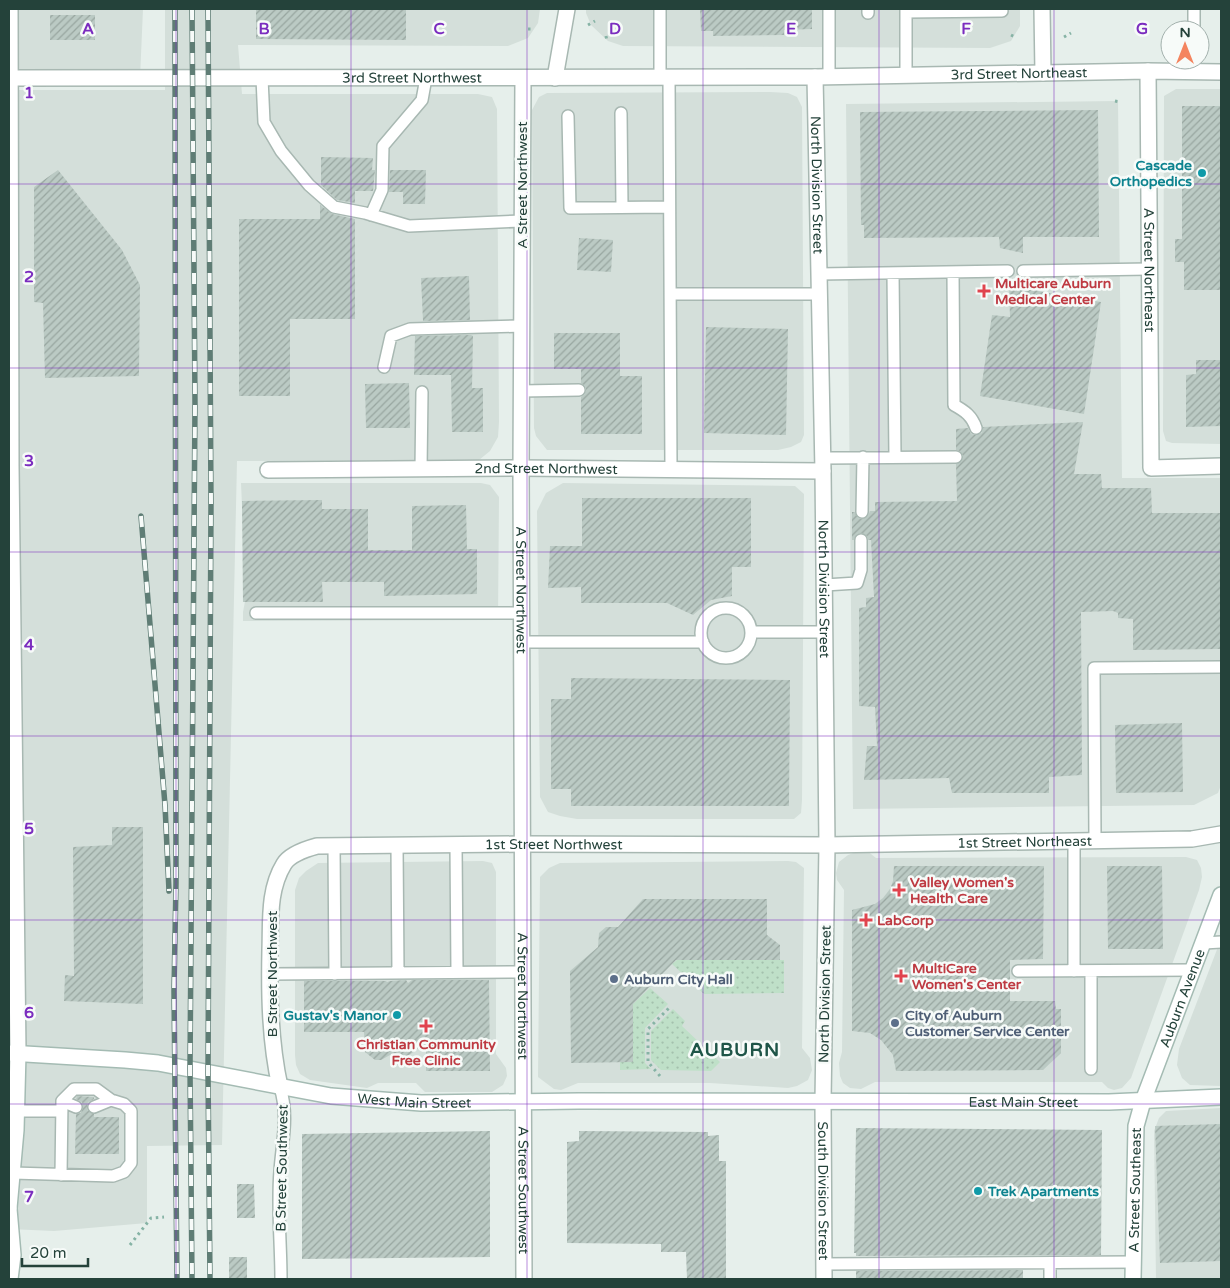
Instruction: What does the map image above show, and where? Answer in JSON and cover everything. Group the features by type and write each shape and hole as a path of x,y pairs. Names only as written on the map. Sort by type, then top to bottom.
{"street":[{"path":"10,9 13,1053 16,1111 9,1208 13,1255 10,1279"},
{"path":"555,78 567,9"},
{"path":"1042,9 1043,73"},
{"name":"3rd Street Northeast","path":"822,77 1160,70"},
{"name":"A Street Northeast","path":"1148,71 1151,468 1221,466"},
{"name":"3rd Street Northwest","path":"10,78 822,77"},
{"name":"North Division Street","path":"822,77 819,294 828,845 823,1101"},
{"name":"A Street Northwest","path":"523,78 521,642 524,1102"},
{"name":"2nd Street Northwest","path":"268,470 671,469 823,464"},
{"name":"1st Street Northeast","path":"828,845 1192,839 1221,834"},
{"name":"1st Street Northwest","path":"285,862 296,854 317,846 522,844 828,845"},
{"name":"B Street Northwest","path":"280,1087 272,1044 271,907 276,882 285,862"},
{"name":"Auburn Avenue","path":"1143,1101 1221,895"},
{"name":"West Main Street","path":"13,1053 158,1063 331,1096 412,1103 823,1101"},
{"name":"East Main Street","path":"823,1101 1143,1101 1221,1097"},
{"name":"South Division Street","path":"823,1101 824,1272"},
{"name":"A Street Southeast","path":"1133,1279 1136,1126 1143,1101"},
{"name":"A Street Southwest","path":"524,1102 524,1279"}],"lane":[{"path":"660,9 669,207 671,469"},
{"path":"822,77 829,9"},
{"path":"906,76 906,10 1002,11"},
{"path":"262,78 264,122 281,151 309,185 334,207 409,226 522,221"},
{"path":"371,215 382,190 383,146 422,100 426,78"},
{"path":"621,113 622,207"},
{"path":"568,116 570,208 669,207"},
{"path":"1023,271 1149,269"},
{"path":"819,274 1008,271"},
{"path":"953,272 955,316 954,405 973,420 976,428"},
{"path":"893,273 895,457"},
{"path":"670,294 819,294"},
{"path":"384,367 391,336 410,329 522,326"},
{"path":"521,391 579,390"},
{"path":"421,469 422,392"},
{"path":"823,464 863,457 956,457"},
{"path":"862,512 863,457"},
{"path":"825,585 857,583 860,570 861,540"},
{"path":"732,608 741,612 748,619 752,632 747,647 740,654 731,658 721,658 712,654 703,642 701,627 705,618 712,611 732,608"},
{"path":"256,613 521,613"},
{"path":"752,632 825,632"},
{"path":"521,642 703,642"},
{"path":"1095,840 1094,668 1221,667"},
{"path":"1074,841 1074,970"},
{"path":"456,845 457,972"},
{"path":"334,846 335,974"},
{"path":"397,846 398,973"},
{"path":"1204,943 1221,942"},
{"path":"1018,970 1194,970"},
{"path":"1091,970 1091,1069"},
{"path":"270,974 523,972"},
{"name":"B Street Southwest","path":"280,1087 284,1099 286,1120 280,1172 281,1279"},
{"path":"13,1173 61,1175 112,1176 124,1172 131,1163 132,1111 124,1104 111,1100 96,1089 74,1089 62,1106 61,1175"},
{"path":"94,1107 111,1100"},
{"path":"16,1111 62,1106 76,1107"},
{"path":"824,1272 1050,1263 1133,1262"},
{"path":"1050,1263 1050,1279"}],"path":[{"path":"588,25 595,21"},
{"path":"1064,37 1070,33"},
{"path":"1011,35 1016,37"},
{"path":"606,36 607,41"},
{"path":"660,1076 648,1062 648,1029 670,1007"},
{"path":"130,1245 152,1218 164,1217"}],"shaded area":[{"path":"9,9 143,9 140,78 9,78"},
{"path":"165,9 540,9 538,23 528,38 508,46 238,45 242,94 478,94 492,97 497,109 498,437 490,451 479,460 237,461 222,1145 147,1146 147,1223 54,1231 9,1229 11,90 165,90"},
{"path":"586,9 1020,9 1020,26 1011,41 990,48 623,46 608,41 591,25"},
{"path":"1176,89 1221,89 1221,444 1172,443 1166,441 1163,431 1164,96"},
{"path":"547,93 788,93 797,97 802,107 804,435 801,442 778,450 547,450 536,436 534,428 532,110 539,97"},
{"name":"Multicare Auburn Medical Center","path":"1118,101 1122,478 1221,478 1221,785 1218,793 1194,805 853,809 846,104"},
{"path":"241,483 481,483 490,485 499,497 498,620 243,621 246,596"},
{"path":"563,483 795,486 804,494 802,800 801,813 794,819 577,819 548,812 540,797 537,511 546,493"},
{"path":"866,850 876,858 1186,857 1197,860 1201,868 1202,877 1199,890 1131,1078 1122,1088 1114,1090 1108,1088 1102,1082 875,1082 861,1089 850,1088 843,1083 840,1076 839,1063 842,1052 844,890 837,880 836,873 839,862 848,855"},
{"path":"483,861 492,863 496,872 496,1054 506,1068 507,1076 503,1085 492,1092 425,1092 416,1083 378,1083 367,1088 310,1080 300,1074 296,1065 295,1055 295,890 299,878 318,863"},
{"path":"796,862 804,868 802,1048 810,1058 812,1070 808,1080 788,1088 710,1083 578,1083 561,1090 554,1089 538,1077 540,877 549,868 560,863"},
{"path":"1221,939 1221,1086 1190,1085 1182,1078 1177,1065 1179,1049"},
{"path":"1221,1108 1221,1279 1156,1279 1154,1131 1159,1118 1166,1111"}],"green space":[{"path":"677,960 784,960 784,993 704,994 672,964"},
{"path":"650,988 668,1004 645,1028 645,1063 651,1069 620,1070 620,1062 633,1062 633,1004"},
{"path":"673,1009 685,1021 682,1026 720,1062 711,1071 661,1070 651,1060 651,1031"}],"building":[{"path":"256,9 406,9 406,40 256,39"},
{"path":"700,9 812,9 812,29 784,30 784,35 713,36 713,31 701,31"},
{"path":"50,15 95,15 95,40 50,40"},
{"name":"Cascade Orthopedics","path":"1182,106 1221,106 1221,290 1184,290 1184,262 1175,262 1175,239 1182,239"},
{"path":"1098,110 1099,237 1023,237 1023,253 1000,248 999,237 864,238 864,225 861,225 860,112"},
{"path":"321,157 373,158 372,170 375,170 373,191 355,191 355,203 337,200 321,185"},
{"path":"58,170 122,250 140,285 139,376 45,378 43,303 34,302 34,187"},
{"path":"390,170 426,170 425,204 403,204 403,192 389,192"},
{"path":"320,205 332,214 355,219 355,319 290,319 290,396 239,396 239,219 320,219"},
{"path":"579,238 613,240 611,272 577,270"},
{"path":"469,276 470,320 423,321 421,278"},
{"path":"1009,286 1101,302 1084,414 980,396 992,315 1010,317"},
{"path":"706,327 788,329 786,435 704,433"},
{"path":"554,333 620,333 620,376 642,376 642,434 581,434 581,397 585,394 586,389 581,383 581,369 554,369"},
{"path":"415,336 473,336 472,388 483,388 483,432 452,432 451,375 414,375"},
{"path":"1196,360 1221,360 1221,426 1186,427 1186,375 1196,374"},
{"path":"409,383 410,428 366,428 365,384"},
{"path":"1083,422 1074,474 1101,474 1102,488 1151,488 1152,513 1221,513 1221,649 1133,650 1133,619 1118,618 1118,613 1113,611 1081,612 1082,775 1049,777 1049,793 952,793 949,778 864,780 867,746 877,746 875,707 859,706 859,608 866,607 866,598 874,597 871,540 868,540 867,536 861,533 857,534 854,540 852,540 852,512 855,512 858,518 862,519 868,516 870,511 875,511 875,502 957,501 956,464 962,461 963,456 960,451 956,450 956,429 968,428 971,434 975,435 982,433 983,427"},
{"path":"582,498 751,498 751,567 732,567 732,596 711,600 693,615 667,603 581,603 581,587 548,588 550,546 582,546"},
{"path":"322,500 322,509 368,509 368,550 412,550 412,506 466,505 467,549 477,549 477,594 384,596 384,582 322,582 323,602 243,602 242,501"},
{"path":"571,678 790,680 789,806 571,806 571,789 551,789 551,699 571,699"},
{"path":"1182,723 1183,792 1116,793 1115,725"},
{"path":"112,827 143,827 143,1004 64,1001 65,975 74,976 73,847 112,845"},
{"path":"894,866 1044,866 1043,959 1010,960 1010,1001 1055,1001 1056,1009 1061,1009 1061,1053 1043,1070 896,1071 893,1055 881,1040 870,1033 852,1031 852,910 875,904 883,898 893,881"},
{"path":"1107,866 1162,866 1163,949 1108,949"},
{"name":"Auburn City Hall","path":"643,899 767,899 767,935 780,945 780,960 676,960 633,1004 633,1062 571,1063 570,971 598,947 599,933 606,927 618,927"},
{"name":"Gustav's Manor","path":"406,980 408,983 412,980 489,980 490,1071 426,1071 426,1043 402,1060 394,1059 390,1055 381,1060 375,1060 365,1052 364,1032 304,1032 304,981 387,982"},
{"path":"77,1096 94,1097 94,1099 88,1102 87,1110 94,1114 94,1117 119,1117 119,1154 75,1154 76,1114 81,1113 83,1107 82,1102 76,1099"},
{"path":"1221,1124 1221,1261 1160,1263 1155,1126"},
{"name":"Trek Apartments","path":"856,1128 1102,1130 1101,1255 856,1256 856,1253 854,1253"},
{"path":"490,1131 490,1257 302,1259 302,1134"},
{"path":"579,1131 708,1132 708,1136 719,1135 719,1161 726,1161 726,1279 687,1279 686,1252 661,1252 661,1244 567,1243 567,1142 579,1141"},
{"path":"237,1184 254,1184 255,1218 237,1218"},
{"path":"229,1257 247,1257 247,1279 229,1279"},
{"path":"1023,1270 1023,1279 856,1279 856,1271"}],"railway":[{"path":"175,9 176,883 174,991 177,1279"},
{"path":"192,9 195,404 190,1069 192,1279"},
{"path":"208,9 211,503 208,1073 210,1279"},
{"path":"141,516 165,805 169,891"}],"place":[{"name":"Cascade Orthopedics","path":"1202,173"},
{"name":"Multicare Auburn Medical Center","path":"984,291"},
{"name":"Valley Women's Health Care","path":"899,890"},
{"name":"LabCorp","path":"866,920"},
{"name":"MultiCare Women's Center","path":"901,976"},
{"name":"Auburn City Hall","path":"614,979"},
{"name":"Gustav's Manor","path":"397,1015"},
{"name":"City of Auburn Customer Service Center","path":"895,1023"},
{"name":"Christian Community Free Clinic","path":"426,1026"},
{"name":"Trek Apartments","path":"978,1191"}],"district":[{"name":"AUBURN","path":"735,1050"}]}
